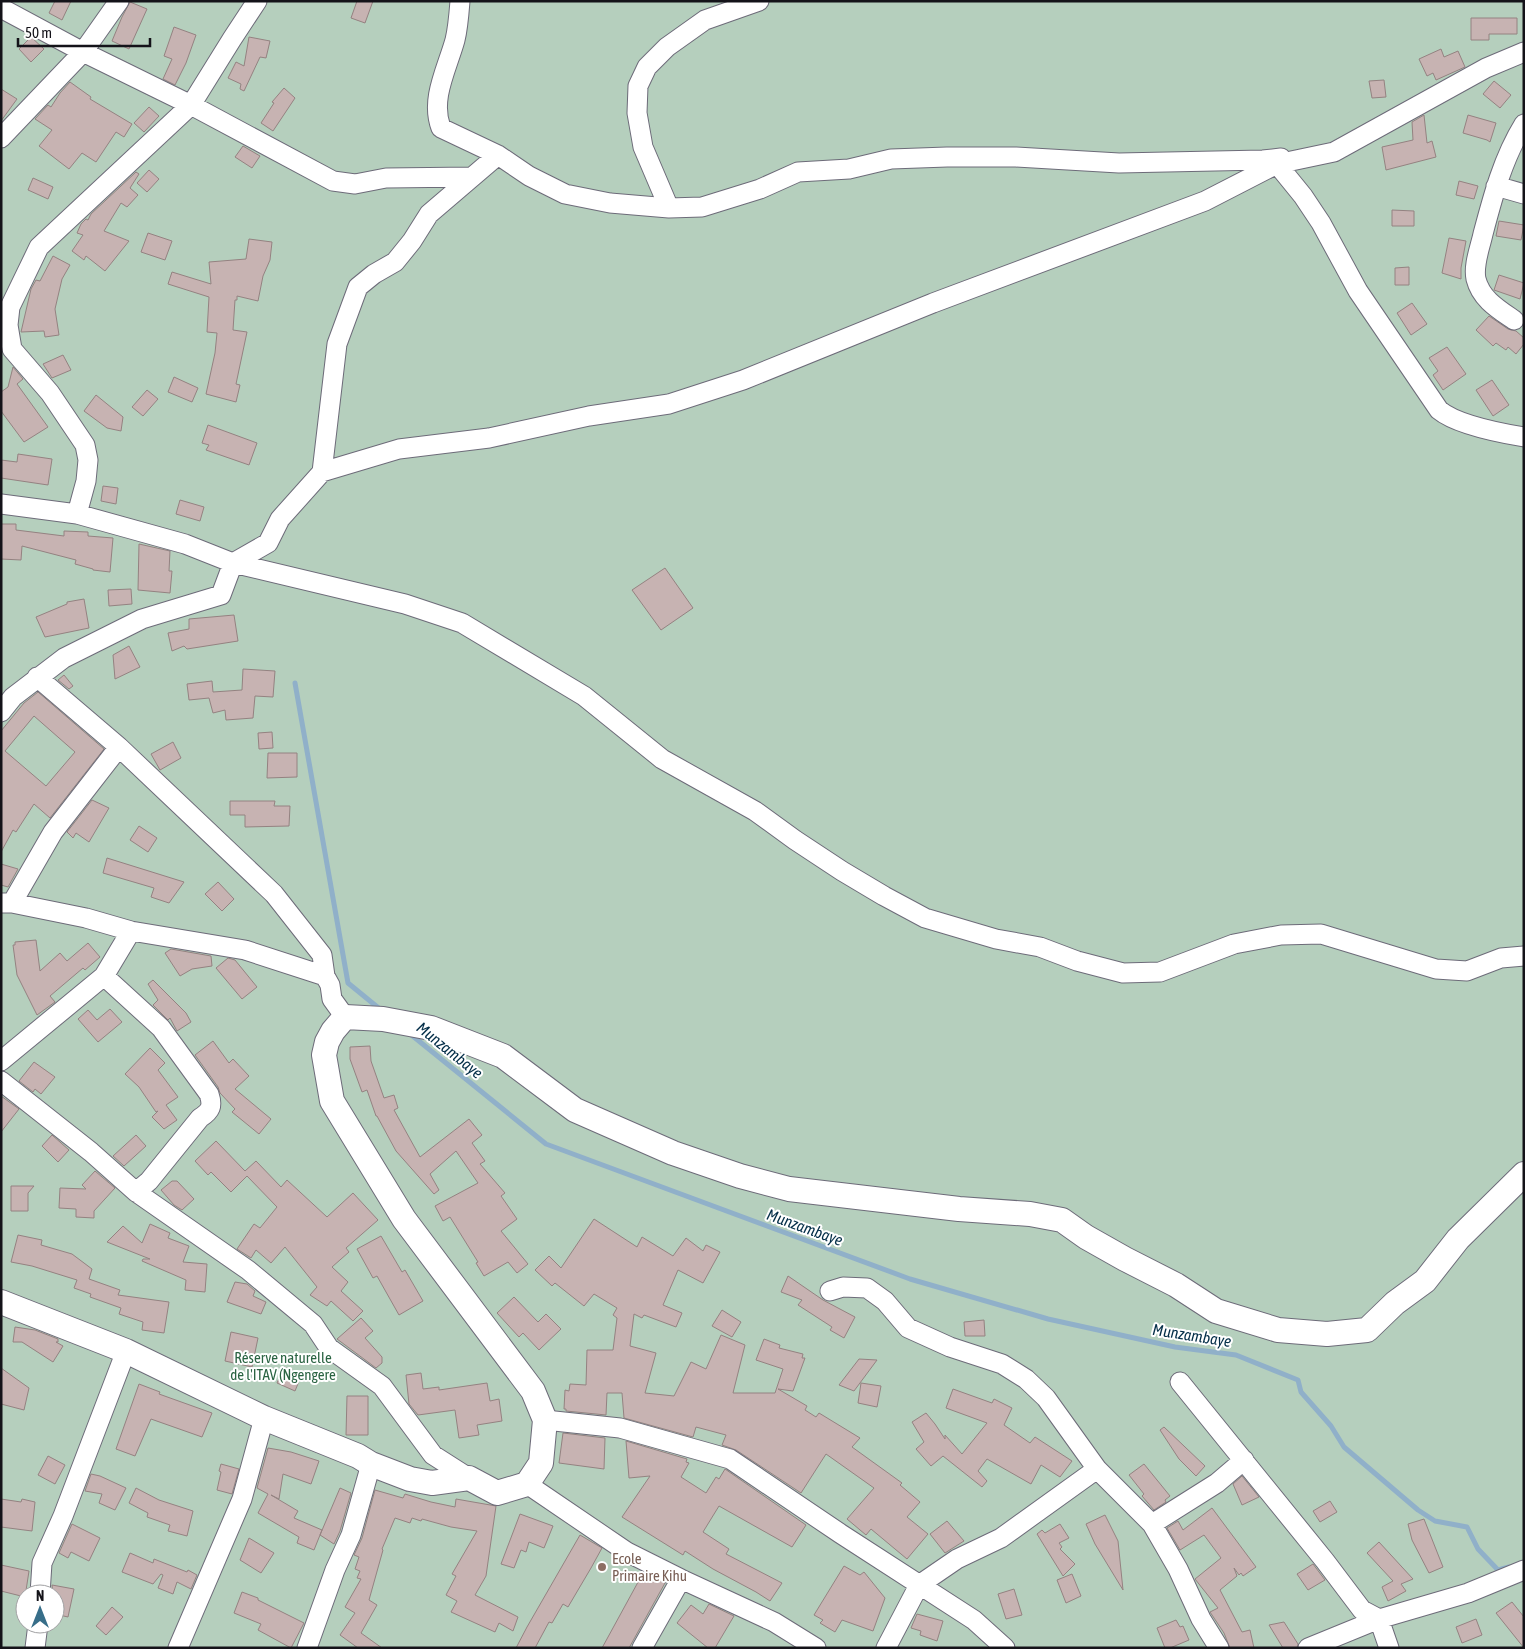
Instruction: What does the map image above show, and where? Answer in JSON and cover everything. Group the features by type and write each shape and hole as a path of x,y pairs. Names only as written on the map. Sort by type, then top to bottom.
{"street":[{"path":"1,138 83,52 119,1"},
{"path":"77,514 86,481 88,460 85,445 50,393 7,353 10,307 39,247 191,105 257,1"},
{"path":"460,1 455,39 439,89 438,119 441,128 498,155 529,176 565,194 610,203 669,208 702,207 760,189 798,172 849,169 892,159 947,156 1016,156 1119,163 1263,160 1334,152"},
{"path":"669,208 643,147 637,113 638,86 647,67 667,47 705,20 759,1"},
{"path":"1,8 83,52 191,105 333,181 355,184 386,178 472,177"},
{"path":"1,712 7,691 37,677 64,658 142,619 221,595 233,563 268,543 280,519 322,472 399,449 489,438 589,416 669,404 734,383 933,303 1205,201 1277,164 1334,152 1486,68 1524,52"},
{"path":"1514,320 1489,303 1480,289 1476,278 1476,264 1496,186 1513,142 1524,124"},
{"path":"322,472 337,344 358,286 395,262 412,242 430,214 498,155"},
{"path":"1277,164 1303,196 1321,223 1358,291 1439,410 1447,416 1501,433 1524,437"},
{"path":"1496,186 1524,194"},
{"path":"1,504 77,514 185,544 233,563 405,604 462,623 584,696 662,759 755,811 794,840 842,871 925,918 996,939 1040,947 1077,961 1122,973 1160,972 1234,944 1281,935 1320,934 1436,968 1467,971 1502,958 1524,956"},
{"path":"37,677 119,747 274,894 322,955 325,976 330,985 332,999 345,1017"},
{"path":"119,747 53,832 7,903 86,918 131,931 245,950 325,976"},
{"path":"1,1061 104,976 131,931"},
{"path":"104,976 161,1028 209,1094 212,1104 209,1112 200,1118 150,1181 136,1192"},
{"path":"345,1017 383,1019 431,1028 496,1053 503,1056 575,1110 673,1153 740,1176 789,1189 959,1209 1030,1214 1062,1220 1086,1237 1176,1285 1216,1311 1278,1330 1327,1334 1367,1330 1395,1303 1424,1281 1458,1239 1524,1174"},
{"path":"1,1080 91,1152 136,1192 248,1270 313,1324 329,1348 382,1386 433,1455 497,1493 527,1484 541,1464 545,1420 533,1391 404,1219 332,1101 324,1055 327,1042 333,1031 345,1017"},
{"path":"830,1291 844,1287 867,1288 885,1301 908,1328 950,1347 1002,1364 1026,1380 1046,1398 1097,1469 1152,1524 1178,1569 1201,1619 1219,1648"},
{"path":"1,1302 126,1351 264,1418 410,1479 432,1482 469,1478"},
{"path":"41,1584 42,1563 63,1516 126,1351"},
{"path":"1180,1382 1325,1561 1362,1610 1379,1620 1389,1648"},
{"path":"178,1648 242,1499 264,1418"},
{"path":"545,1420 620,1428 730,1458 974,1620 1006,1648"},
{"path":"1152,1524 1217,1483 1244,1460"},
{"path":"307,1648 335,1570 351,1536 371,1464"},
{"path":"886,1648 919,1585 958,1560 1000,1538 1097,1469"},
{"path":"527,1484 628,1552 680,1579 774,1622 816,1648"},
{"path":"1308,1648 1379,1620 1468,1593 1524,1570"},
{"path":"642,1648 680,1579"},
{"path":"35,1648 37,1634"}],"green space":[{"name":"Réserve naturelle de l'ITAV (Ngengere","path":"1,1 1524,1 1524,1648 1,1648"}],"building":[{"path":"55,1 71,1 62,20 49,13"},
{"path":"357,1 373,1 365,23 351,18"},
{"path":"130,2 147,9 129,49 112,41"},
{"path":"1471,18 1517,18 1517,34 1489,34 1489,40 1471,40"},
{"path":"174,27 196,35 186,63 175,85 163,79 172,59 164,56"},
{"path":"31,37 44,49 31,62 19,49"},
{"path":"249,37 270,41 266,58 260,57 244,91 240,89 241,84 228,78 236,62 244,66"},
{"path":"1441,49 1444,57 1458,51 1465,67 1436,80 1433,73 1427,76 1419,59"},
{"path":"1384,80 1386,97 1372,98 1369,81"},
{"path":"1494,81 1511,95 1500,108 1483,94"},
{"path":"70,82 91,97 90,99 132,124 124,137 116,132 96,162 82,153 69,169 39,146 52,130 35,119 48,105 51,107"},
{"path":"284,88 295,98 273,131 261,123 274,103 272,102"},
{"path":"1,89 17,99 1,121"},
{"path":"149,107 159,116 144,132 134,123"},
{"path":"1424,115 1427,143 1432,141 1436,157 1386,170 1382,147 1413,140 1412,122"},
{"path":"1468,115 1496,123 1490,142 1463,133"},
{"path":"243,146 260,156 252,168 235,157"},
{"path":"149,170 159,179 147,192 137,183"},
{"path":"136,172 139,174 130,188 138,195 127,207 121,203 104,231 129,241 105,271 86,256 84,260 72,251 83,235 77,233 81,224 86,219 88,220 91,214"},
{"path":"33,178 53,187 48,199 28,190"},
{"path":"1459,181 1478,186 1474,199 1456,195"},
{"path":"1392,210 1414,211 1414,226 1392,226"},
{"path":"1499,221 1524,225 1521,240 1496,236"},
{"path":"148,233 172,241 165,260 141,252"},
{"path":"1449,238 1466,241 1461,279 1442,273"},
{"path":"249,239 272,242 270,260 263,276 258,301 237,296 237,300 235,300 233,330 247,332 236,384 240,385 236,402 206,394 215,353 217,333 207,332 209,297 168,284 172,272 211,284 209,262 246,259"},
{"path":"53,256 70,265 62,279 55,309 59,335 45,337 44,331 21,332 31,289 36,280 40,281"},
{"path":"1409,267 1409,285 1395,285 1395,268"},
{"path":"1499,275 1524,283 1520,299 1494,290"},
{"path":"1412,303 1427,324 1411,335 1397,313"},
{"path":"1489,316 1508,329 1516,331 1524,338 1524,344 1516,354 1508,347 1506,350 1496,343 1493,346 1476,330"},
{"path":"1447,347 1466,374 1443,390 1433,375 1438,371 1429,358"},
{"path":"63,355 71,370 52,378 43,364"},
{"path":"13,367 23,379 17,384 48,427 24,442 1,411 1,392 8,387"},
{"path":"174,377 198,388 192,402 168,392"},
{"path":"1492,380 1509,405 1493,416 1476,390"},
{"path":"147,390 158,399 143,416 132,407"},
{"path":"96,395 123,417 121,431 107,428 84,411"},
{"path":"208,425 257,443 249,465 206,450 209,445 202,443"},
{"path":"18,454 52,459 48,485 1,478 1,460 17,462"},
{"path":"103,486 118,488 116,504 101,501"},
{"path":"180,500 204,507 200,521 176,514"},
{"path":"1,524 16,524 16,530 64,536 64,531 88,532 88,536 113,538 110,572 93,570 75,564 76,560 22,546 21,560 1,559"},
{"path":"139,544 170,551 169,571 172,571 170,593 138,590"},
{"path":"665,568 693,608 661,630 632,590"},
{"path":"131,589 132,604 109,606 108,590"},
{"path":"84,599 89,628 45,637 36,617 67,604 67,602"},
{"path":"234,615 238,641 187,649 184,646 172,651 168,633 189,629 189,619"},
{"path":"129,646 140,667 115,679 113,655"},
{"path":"243,669 275,671 273,697 255,696 253,718 226,720 225,710 213,713 209,698 189,700 187,684 212,681 213,692 242,690"},
{"path":"64,675 73,686 69,689 58,680"},
{"path":"38,692 104,749 50,818 34,804 16,832 13,830 1,852 1,731 24,703","holes":["34,716 75,752 46,786 5,751"]},
{"path":"272,732 273,748 259,749 258,733"},
{"path":"173,742 181,758 160,770 151,754"},
{"path":"268,753 297,753 297,777 267,778"},
{"path":"92,800 109,808 89,842 76,833 73,838 67,832"},
{"path":"230,801 275,801 274,806 290,806 289,826 245,827 245,815 230,815"},
{"path":"139,826 157,838 148,852 130,840"},
{"path":"107,858 184,882 169,903 151,897 154,888 103,873"},
{"path":"1,864 18,869 8,887 1,885"},
{"path":"218,882 234,899 222,911 205,894"},
{"path":"36,940 40,971 60,953 67,961 88,943 100,957 85,970 83,968 50,996 55,1002 37,1015 17,975 13,945 15,945 15,942"},
{"path":"171,949 211,956 212,966 192,969 180,976 165,953"},
{"path":"228,958 235,960 257,987 242,999 216,968"},
{"path":"153,980 186,1013 191,1022 177,1031 170,1018 168,1020 153,1005 158,1000 148,984"},
{"path":"110,1009 122,1022 98,1042 78,1019 88,1010 97,1020"},
{"path":"213,1041 229,1063 233,1059 249,1076 235,1089 271,1119 259,1134 232,1112 235,1109 220,1093 218,1087 195,1055"},
{"path":"370,1046 371,1061 384,1098 394,1095 398,1108 394,1110 420,1157 469,1119 482,1135 472,1143 485,1161 480,1164 505,1193 501,1196 517,1219 501,1231 528,1264 517,1273 508,1262 484,1276 476,1263 478,1262 450,1217 443,1221 435,1206 478,1183 456,1151 430,1174 439,1190 434,1194 396,1151 376,1116 367,1090 362,1092 350,1059 350,1047"},
{"path":"150,1048 165,1063 158,1070 178,1097 166,1105 177,1120 164,1129 152,1117 158,1111 156,1112 139,1087 125,1074"},
{"path":"34,1062 55,1077 41,1094 35,1089 33,1092 19,1081"},
{"path":"1,1096 19,1109 1,1132"},
{"path":"52,1135 69,1150 58,1162 42,1146"},
{"path":"136,1135 146,1146 124,1166 113,1156"},
{"path":"216,1141 245,1171 256,1161 281,1187 287,1180 327,1217 353,1193 378,1220 346,1248 349,1252 332,1267 348,1282 341,1291 363,1311 353,1321 331,1301 327,1306 310,1295 317,1287 285,1247 271,1263 256,1250 251,1258 237,1249 254,1224 260,1228 277,1207 247,1176 231,1192 211,1172 208,1175 195,1161"},
{"path":"95,1171 115,1188 94,1211 94,1218 76,1217 76,1209 59,1208 60,1188 86,1189 82,1185"},
{"path":"172,1181 177,1181 194,1199 182,1210 174,1205 161,1190"},
{"path":"11,1186 34,1186 28,1193 28,1211 11,1211"},
{"path":"594,1219 637,1247 642,1237 673,1256 686,1238 703,1251 706,1245 720,1252 703,1283 678,1270 663,1305 682,1313 676,1327 644,1315 642,1318 634,1314 630,1346 656,1353 645,1393 674,1396 691,1362 706,1369 721,1335 745,1345 733,1393 775,1393 783,1369 756,1360 764,1339 780,1345 779,1348 803,1354 802,1358 805,1358 793,1391 778,1389 807,1406 805,1410 816,1417 819,1413 860,1438 852,1447 902,1483 900,1485 920,1502 907,1517 928,1534 907,1559 871,1529 866,1535 847,1519 874,1488 826,1454 801,1493 736,1450 722,1445 726,1435 696,1427 693,1437 624,1418 622,1393 607,1393 606,1415 566,1411 564,1409 565,1390 569,1391 570,1384 586,1385 587,1350 613,1350 617,1318 613,1315 617,1308 594,1294 584,1306 555,1283 552,1286 535,1270 549,1256 561,1268"},
{"path":"150,1224 170,1233 168,1238 189,1246 183,1262 207,1264 205,1292 185,1290 186,1280 142,1261 143,1259 150,1259 107,1242 123,1226 142,1243"},
{"path":"18,1235 42,1240 41,1245 72,1254 92,1269 89,1279 120,1290 118,1295 169,1302 164,1333 142,1330 143,1322 119,1314 121,1308 90,1297 91,1294 74,1288 77,1280 32,1266 11,1262"},
{"path":"381,1236 402,1272 405,1270 423,1301 399,1315 377,1276 373,1278 357,1249"},
{"path":"788,1276 823,1300 855,1317 844,1338 830,1330 832,1327 798,1305 802,1300 781,1292"},
{"path":"235,1282 247,1284 255,1291 253,1296 266,1302 261,1314 227,1302"},
{"path":"514,1297 538,1322 546,1314 561,1329 539,1350 523,1333 519,1337 497,1313"},
{"path":"722,1310 741,1322 732,1337 712,1326"},
{"path":"361,1318 373,1331 365,1338 382,1357 382,1363 376,1368 337,1339"},
{"path":"984,1320 985,1336 965,1336 964,1322"},
{"path":"15,1327 35,1330 58,1339 58,1342 56,1342 63,1346 53,1362 22,1342 13,1342"},
{"path":"231,1332 258,1338 252,1367 225,1361"},
{"path":"859,1359 877,1360 854,1391 839,1385"},
{"path":"284,1367 302,1374 295,1391 277,1383"},
{"path":"1,1368 29,1388 24,1410 1,1404"},
{"path":"421,1373 423,1389 439,1387 439,1390 487,1383 490,1401 499,1399 502,1421 477,1425 479,1435 459,1438 455,1410 418,1415 409,1404 406,1375"},
{"path":"861,1383 881,1386 877,1407 858,1403"},
{"path":"139,1384 160,1392 159,1394 212,1413 202,1437 151,1419 135,1456 116,1449"},
{"path":"953,1389 992,1403 994,1399 1012,1408 1004,1425 1030,1443 1035,1437 1072,1461 1060,1477 1041,1465 1031,1484 987,1459 978,1471 987,1481 982,1487 943,1456 931,1466 916,1449 924,1442 912,1422 926,1413 945,1439 945,1435 962,1454 987,1423 946,1408"},
{"path":"347,1396 368,1396 368,1435 346,1435"},
{"path":"1164,1427 1205,1466 1196,1476 1179,1459 1160,1430"},
{"path":"563,1433 605,1438 604,1469 559,1463"},
{"path":"626,1441 687,1459 686,1462 689,1463 681,1477 706,1493 716,1477 719,1479 725,1469 806,1525 792,1547 719,1506 703,1532 729,1549 726,1554 782,1583 770,1601 685,1551 683,1555 622,1517 650,1476 629,1478"},
{"path":"268,1448 291,1452 319,1461 311,1484 283,1474 279,1499 271,1495 298,1511 294,1518 322,1530 314,1550 297,1543 299,1537 258,1513 268,1494 257,1488"},
{"path":"48,1456 65,1465 55,1484 38,1475"},
{"path":"221,1464 239,1469 232,1494 217,1490"},
{"path":"1144,1464 1170,1496 1165,1500 1166,1502 1154,1510 1142,1496 1144,1494 1129,1475"},
{"path":"91,1474 126,1488 115,1510 99,1503 102,1494 85,1491"},
{"path":"1242,1476 1259,1497 1242,1505 1233,1484"},
{"path":"136,1488 159,1500 193,1511 187,1536 168,1531 170,1525 147,1517 148,1513 129,1503"},
{"path":"340,1488 351,1493 340,1531 334,1544 320,1535"},
{"path":"375,1490 403,1498 405,1494 455,1507 456,1499 496,1506 486,1576 475,1595 518,1617 513,1631 499,1623 495,1632 451,1612 457,1601 446,1595 456,1576 452,1574 477,1531 451,1527 422,1519 421,1521 412,1518 410,1523 395,1518 382,1549 369,1600 377,1605 361,1633 382,1648 358,1648 340,1635 355,1613 345,1607 361,1579 357,1578 360,1571 355,1569 359,1557 354,1555 362,1538"},
{"path":"1,1499 21,1502 22,1499 35,1502 32,1531 1,1527"},
{"path":"1330,1501 1337,1512 1320,1522 1313,1511"},
{"path":"1212,1508 1256,1567 1243,1576 1241,1573 1239,1575 1234,1568 1237,1576 1220,1590 1242,1632 1250,1630 1254,1648 1230,1648 1224,1633 1210,1612 1218,1608 1195,1579 1221,1558 1204,1535 1180,1550 1167,1528 1178,1521 1183,1530"},
{"path":"520,1514 553,1526 544,1548 529,1542 526,1552 521,1550 514,1568 501,1564"},
{"path":"1105,1515 1118,1541 1123,1590 1095,1544 1086,1524"},
{"path":"1424,1519 1443,1567 1429,1573 1412,1540 1408,1524"},
{"path":"947,1521 964,1541 945,1553 930,1534"},
{"path":"72,1524 100,1538 89,1561 71,1552 68,1558 59,1553"},
{"path":"1060,1524 1069,1538 1059,1543 1062,1547 1060,1549 1075,1564 1063,1576 1037,1534 1042,1530 1045,1533"},
{"path":"580,1535 602,1548 591,1568 568,1607 563,1604 552,1623 549,1622 535,1648 516,1648 527,1627"},
{"path":"249,1538 274,1553 261,1573 240,1560"},
{"path":"1379,1542 1413,1579 1401,1584 1406,1591 1388,1601 1382,1587 1393,1581 1367,1553"},
{"path":"130,1553 153,1563 154,1559 187,1572 188,1570 197,1575 191,1589 177,1582 173,1594 158,1588 163,1575 161,1574 153,1584 122,1572"},
{"path":"1313,1564 1325,1580 1308,1590 1297,1574"},
{"path":"1,1565 29,1571 27,1584 15,1584 15,1594 1,1591"},
{"path":"844,1566 860,1575 864,1572 885,1598 873,1631 842,1620 835,1632 820,1623 823,1620 814,1615"},
{"path":"643,1573 665,1583 629,1648 602,1648"},
{"path":"1072,1574 1081,1596 1066,1603 1057,1580"},
{"path":"65,1587 74,1589 68,1617 65,1616"},
{"path":"1014,1589 1022,1615 1006,1619 998,1594"},
{"path":"242,1592 258,1598 258,1600 304,1623 291,1648 258,1630 261,1624 234,1613"},
{"path":"1512,1602 1524,1617 1524,1648 1496,1613"},
{"path":"709,1604 734,1616 715,1648 708,1648 677,1623 691,1605 703,1614"},
{"path":"112,1607 123,1617 106,1635 96,1626"},
{"path":"917,1614 943,1621 937,1641 920,1635 921,1631 911,1628"},
{"path":"1476,1619 1482,1635 1462,1643 1456,1627"},
{"path":"1176,1620 1180,1627 1183,1626 1189,1640 1170,1648 1165,1648 1157,1628"},
{"path":"1284,1622 1298,1644 1297,1648 1283,1648 1269,1625"}],"waterway":[{"name":"Munzambaye","path":"295,683 348,983 381,1010"},
{"name":"Munzambaye","path":"409,1033 546,1144 910,1279 1048,1319 1175,1347 1236,1355 1298,1380 1301,1392 1331,1426 1344,1447 1418,1510 1435,1521 1467,1527 1478,1549 1498,1570 1509,1567"}],"place":[{"name":"Ecole Primaire Kihu","path":"602,1567"}]}
